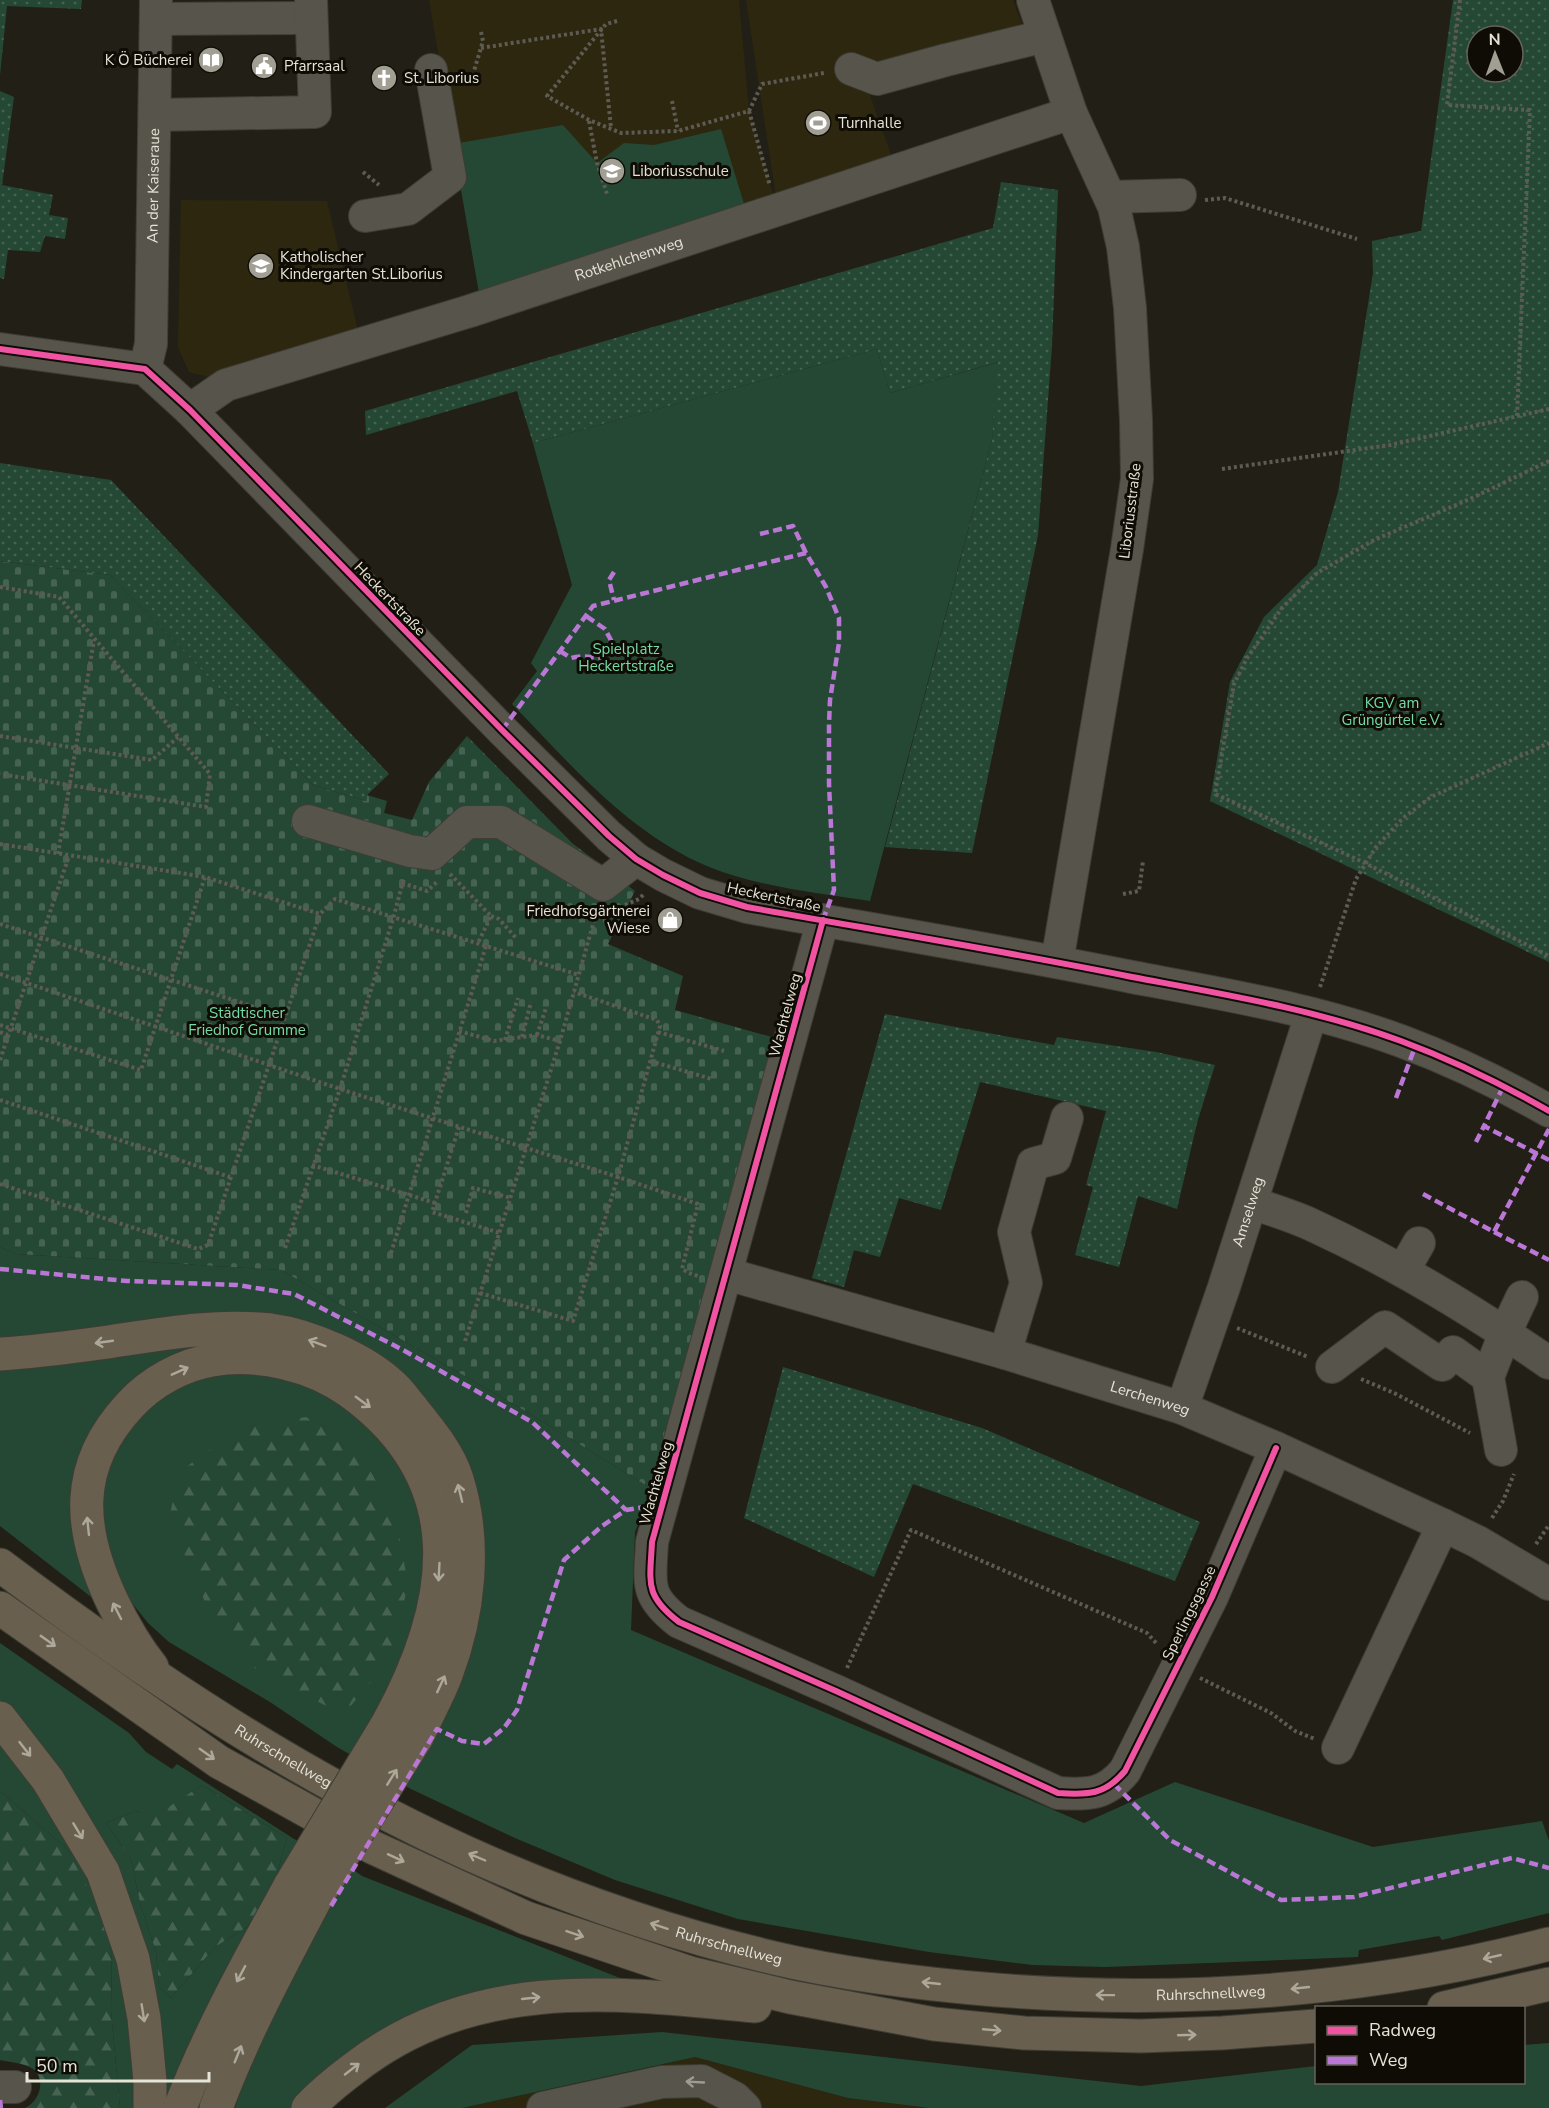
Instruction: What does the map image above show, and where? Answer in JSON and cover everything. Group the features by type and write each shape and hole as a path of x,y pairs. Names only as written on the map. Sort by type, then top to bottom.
{"highway":[{"path":"0,1354 52,1350 173,1331 235,1328 273,1330 317,1342 362,1363 393,1386 438,1443 457,1478 466,1518 469,1559 462,1619 445,1676 402,1730 304,1891 239,1979 209,2038 180,2108"},
{"path":"177,1691 158,1674 136,1645 119,1616 96,1567 87,1518 86,1501 90,1477 103,1441 111,1429 138,1396 156,1383 183,1368 212,1360 242,1357 265,1360 314,1372 346,1389 374,1410 399,1437 423,1472 434,1507 440,1546 436,1603 416,1667 402,1730"},
{"name":"Ruhrschnellweg","path":"0,1565 88,1630 177,1691 330,1784 409,1825 584,1901 666,1929 771,1957 835,1970 964,1987 1044,1993 1155,1996 1220,1994 1348,1983 1412,1973 1549,1944"},
{"path":"0,1608 219,1762 372,1847 526,1918 690,1973 789,1997 934,2024"},
{"path":"0,1718 48,1780 103,1872 134,1959 144,2018 150,2108"},
{"path":"216,2108 261,2002 304,1891"},
{"path":"1449,2006 1549,1984"},
{"path":"308,2108 321,2094 372,2054 401,2038 454,2015 521,1999 587,1994 636,1995 1043,2034 1141,2036 1315,2026"}],"street":[{"name":"Liboriusstraße","path":"1034,0 1071,113 1114,207 1123,247 1130,308 1136,420 1137,478 1127,549 1057,962"},
{"path":"155,115 315,112 311,9 156,9"},
{"name":"An der Kaiseraue","path":"146,369 151,344 156,9"},
{"path":"851,69 877,79 1045,36"},
{"path":"365,216 408,209 450,177 431,70"},
{"name":"Rotkehlchenweg","path":"190,410 226,385 470,311 1071,113"},
{"path":"1110,197 1191,197"},
{"path":"0,349 146,369"},
{"name":"Heckertstraße","path":"146,369 190,410 516,745 609,836 636,859 663,875 700,893 747,907 1057,962 1256,1001 1311,1015 1401,1041 1471,1071 1549,1111"},
{"path":"308,821 410,851 432,854 467,822 501,822 603,885 636,859"},
{"name":"Wachtelweg","path":"823,920 652,1542 652,1593 662,1608 679,1622 1058,1792 1086,1795 1114,1784"},
{"name":"Amselweg","path":"1182,1408 1252,1203 1311,1015"},
{"path":"1005,1353 1026,1283 1014,1232 1034,1164 1055,1158 1067,1118"},
{"path":"1252,1203 1311,1224 1393,1273 1473,1313 1549,1363"},
{"path":"1393,1273 1419,1243"},
{"name":"Lerchenweg","path":"725,1279 1005,1353 1182,1408 1276,1448 1443,1525 1478,1542 1549,1584"},
{"path":"1501,1450 1488,1377 1522,1297"},
{"path":"1473,1313 1450,1339 1453,1352 1488,1377"},
{"path":"1332,1367 1385,1327 1442,1365 1453,1352"},
{"name":"Sperlingsgasse","path":"1114,1784 1125,1771 1212,1597 1276,1448"},
{"path":"1338,1748 1443,1525"},
{"path":"543,2108 662,2082 702,2081 735,2098 746,2108"}],"path":[{"path":"1460,0 1447,105 1530,110 1517,416"},
{"path":"617,21 606,24 601,29 547,96 589,120 621,133 678,131 749,111"},
{"path":"481,48 601,29"},
{"path":"601,29 610,128"},
{"path":"471,81 483,41 481,32"},
{"path":"777,210 749,111 762,84 851,69"},
{"path":"672,101 678,131"},
{"path":"589,120 597,163 607,194"},
{"path":"1191,197 1225,198 1357,239"},
{"path":"1222,469 1390,445 1549,409"},
{"path":"1549,461 1470,499 1374,540 1317,573 1282,608 1247,658 1234,684 1215,794 1365,863 1549,956"},
{"path":"0,587 59,597 210,774 206,807 0,774"},
{"path":"58,854 95,639"},
{"path":"0,736 152,760 178,737"},
{"path":"1311,1015 1356,879 1376,847 1403,818 1431,797 1549,743"},
{"path":"0,844 205,877 320,914"},
{"path":"285,1248 340,1089 394,918 410,851"},
{"path":"0,1060 69,856"},
{"path":"1123,894 1139,891 1143,861"},
{"path":"448,872 516,938"},
{"path":"620,906 639,899 663,875"},
{"path":"0,1025 141,1070 205,877"},
{"path":"0,1184 198,1249 208,1245 320,914 335,900 579,975"},
{"path":"465,1341 560,1041 594,921 602,913 611,910"},
{"path":"478,943 492,916"},
{"path":"0,924 285,1017"},
{"path":"391,1253 486,946"},
{"path":"0,975 340,1089 698,1204 682,1269 689,1273 725,1279"},
{"path":"480,1293 573,1321 618,1177 660,1026 657,1020 574,992"},
{"path":"505,1040 518,998"},
{"path":"522,1037 531,1002"},
{"path":"537,1035 546,1008"},
{"path":"459,1031 494,1041 537,1035 560,1041"},
{"path":"0,1032 8,1035"},
{"path":"658,1032 724,1051"},
{"path":"650,1061 712,1079"},
{"path":"0,1100 230,1177"},
{"path":"459,1127 432,1212 500,1233"},
{"path":"312,1165 435,1203"},
{"path":"466,1214 473,1188 511,1198"},
{"path":"1212,1319 1394,1393 1519,1461 1503,1501 1478,1542"},
{"path":"836,1691 911,1530 1147,1633 1176,1666 1271,1713 1295,1731 1338,1748"}],"shaded area":[{"name":"Liboriusschule","path":"429,0 739,0 749,111 774,198 479,293"},
{"path":"746,0 1013,0 1031,49 868,90 893,160 776,197"},
{"name":"Katholischer Kindergarten St.Liborius","path":"181,200 327,201 358,331 213,378 189,372 178,347"},
{"path":"695,2057 848,2098 930,2108 462,2108"}],"green space":[{"path":"0,0 82,0 81,9 7,6 0,75"},
{"name":"KGV am Grüngürtel e.V.","path":"1453,0 1549,0 1549,962 1210,801 1230,682 1264,617 1317,565 1338,492 1373,273 1372,241 1421,231"},
{"path":"0,91 14,97 2,185 53,195 49,215 68,218 65,239 45,236 40,252 8,250 4,279 0,278"},
{"path":"563,125 597,163 624,143 654,145 721,129 745,207 479,293 453,144"},
{"path":"1001,182 1058,190 1052,346 1038,535 972,853 885,847 992,439 998,362 890,393 877,349 533,443 517,391 366,435 365,411 993,228"},
{"name":"Spielplatz Heckertstraße","path":"877,349 890,393 999,362 992,439 870,901 752,881 701,864 670,847 613,805 512,704 537,671 531,663 572,585 533,443"},
{"path":"0,463 111,480 389,774 367,795 366,801 313,785 110,575 0,561"},
{"name":"Städtischer Friedhof Grumme","path":"0,561 110,575 313,785 366,801 367,795 387,801 384,813 412,820 429,782 467,736 572,843 635,891 608,944 683,976 675,1010 775,1038 652,1489 532,1415 281,1270 16,1254 0,1247"},
{"path":"885,1014 1054,1045 1057,1037 1156,1052 1215,1065 1197,1123 1177,1209 1138,1196 1119,1267 1075,1255 1093,1187 1086,1185 1106,1111 980,1082 941,1210 899,1198 880,1257 854,1250 844,1287 812,1278"},
{"path":"0,1247 16,1254 281,1270 532,1415 652,1489 635,1532 631,1630 1084,1823 1175,1782 1373,1847 1542,1821 1549,1841 1549,1913 1442,1940 1439,1936 1359,1950 1358,1957 1106,1967 1033,1965 929,1952 738,1919 615,1880 515,1838 411,1789 337,1747 270,1702 169,1642 148,1623 132,1603 107,1557 101,1487 111,1455 125,1431 164,1393 224,1370 301,1380 369,1423 414,1485 429,1548 413,1642 373,1715 431,1744 473,1629 361,1347 0,1343"},
{"path":"194,1342 196,1350 95,1434 104,1607 0,1526 0,1368"},
{"path":"783,1367 982,1428 1200,1522 1175,1581 913,1484 874,1577 744,1518"},
{"path":"306,1417 360,1446 398,1530 408,1584 391,1658 343,1715 253,1667 206,1604 169,1519 179,1472 241,1428"},
{"path":"0,1643 129,1733 146,1752 172,1769 177,1764 294,1839 340,1860 362,1876 630,1982 535,1985 498,1990 455,2001 403,2023 352,2053 309,2089 291,2108 235,2108 251,2060 331,1906 278,1876 277,1887 235,1954 171,2103 162,2101 159,2036 145,1943 110,1861 91,1826 66,1785 36,1743 0,1701","holes":["202,1785 287,1838 273,1888 247,1927 215,1947 171,1998 159,1987 156,1952 140,1903 131,1859 106,1823 133,1812 167,1809"]},
{"path":"0,1743 37,1787 77,1849 122,1963 140,2108 120,2108 111,2011 112,1943 67,1849 0,1791"},
{"path":"202,1785 287,1838 273,1888 247,1927 215,1947 171,1998 159,1987 156,1952 140,1903 131,1859 106,1823 133,1812 167,1808"},
{"path":"0,1791 67,1849 112,1943 111,2011 120,2108 25,2108 37,2096 40,2090 40,2079 33,2069 25,2065 0,2060"},
{"path":"662,2032 1141,2086 1315,2066 1315,2084 1525,2084 1525,2045 1549,2043 1549,2108 930,2108 848,2098 695,2057 462,2108 385,2108 472,2045"}],"marked path":[{"path":"760,534 793,526 806,553"},
{"path":"502,730 593,606 806,553 826,587 839,618 839,643 830,700 829,724 829,784 834,890 823,920"},
{"path":"614,572 609,580 614,600"},
{"path":"560,651 571,658 608,657 613,644 605,629 586,616"},
{"path":"1396,1098 1415,1047"},
{"path":"1503,1087 1484,1126 1549,1160"},
{"path":"1476,1142 1484,1126"},
{"path":"1423,1194 1494,1232 1549,1129"},
{"path":"1494,1232 1549,1260"},
{"path":"0,1269 127,1281 237,1285 294,1294 403,1350 532,1422 626,1510"},
{"path":"331,1906 437,1729 462,1741 484,1744 504,1728 517,1710 564,1560 602,1526 626,1510 663,1504"},
{"path":"1114,1784 1170,1840 1281,1900 1354,1897 1512,1858 1549,1868"},
{"path":"0,2100 1,2108"}],"cycle path":[{"path":"0,349 145,369 190,410 502,730 609,836 636,859 663,875 700,893 747,907 988,949 1268,1003 1335,1020 1439,1056 1549,1111"},
{"path":"823,920 652,1542 650,1578 660,1604 679,1622 1058,1793 1095,1792 1110,1785 1125,1771 1212,1597 1276,1448"}],"place":[{"name":"K Ö Bücherei","path":"211,60"},
{"name":"Pfarrsaal","path":"264,66"},
{"name":"St. Liborius","path":"384,78"},
{"name":"Turnhalle","path":"818,123"},
{"name":"Liboriusschule","path":"612,171"},
{"name":"Katholischer Kindergarten St.Liborius","path":"261,266"},
{"name":"Friedhofsgärtnerei Wiese","path":"670,920"}]}
